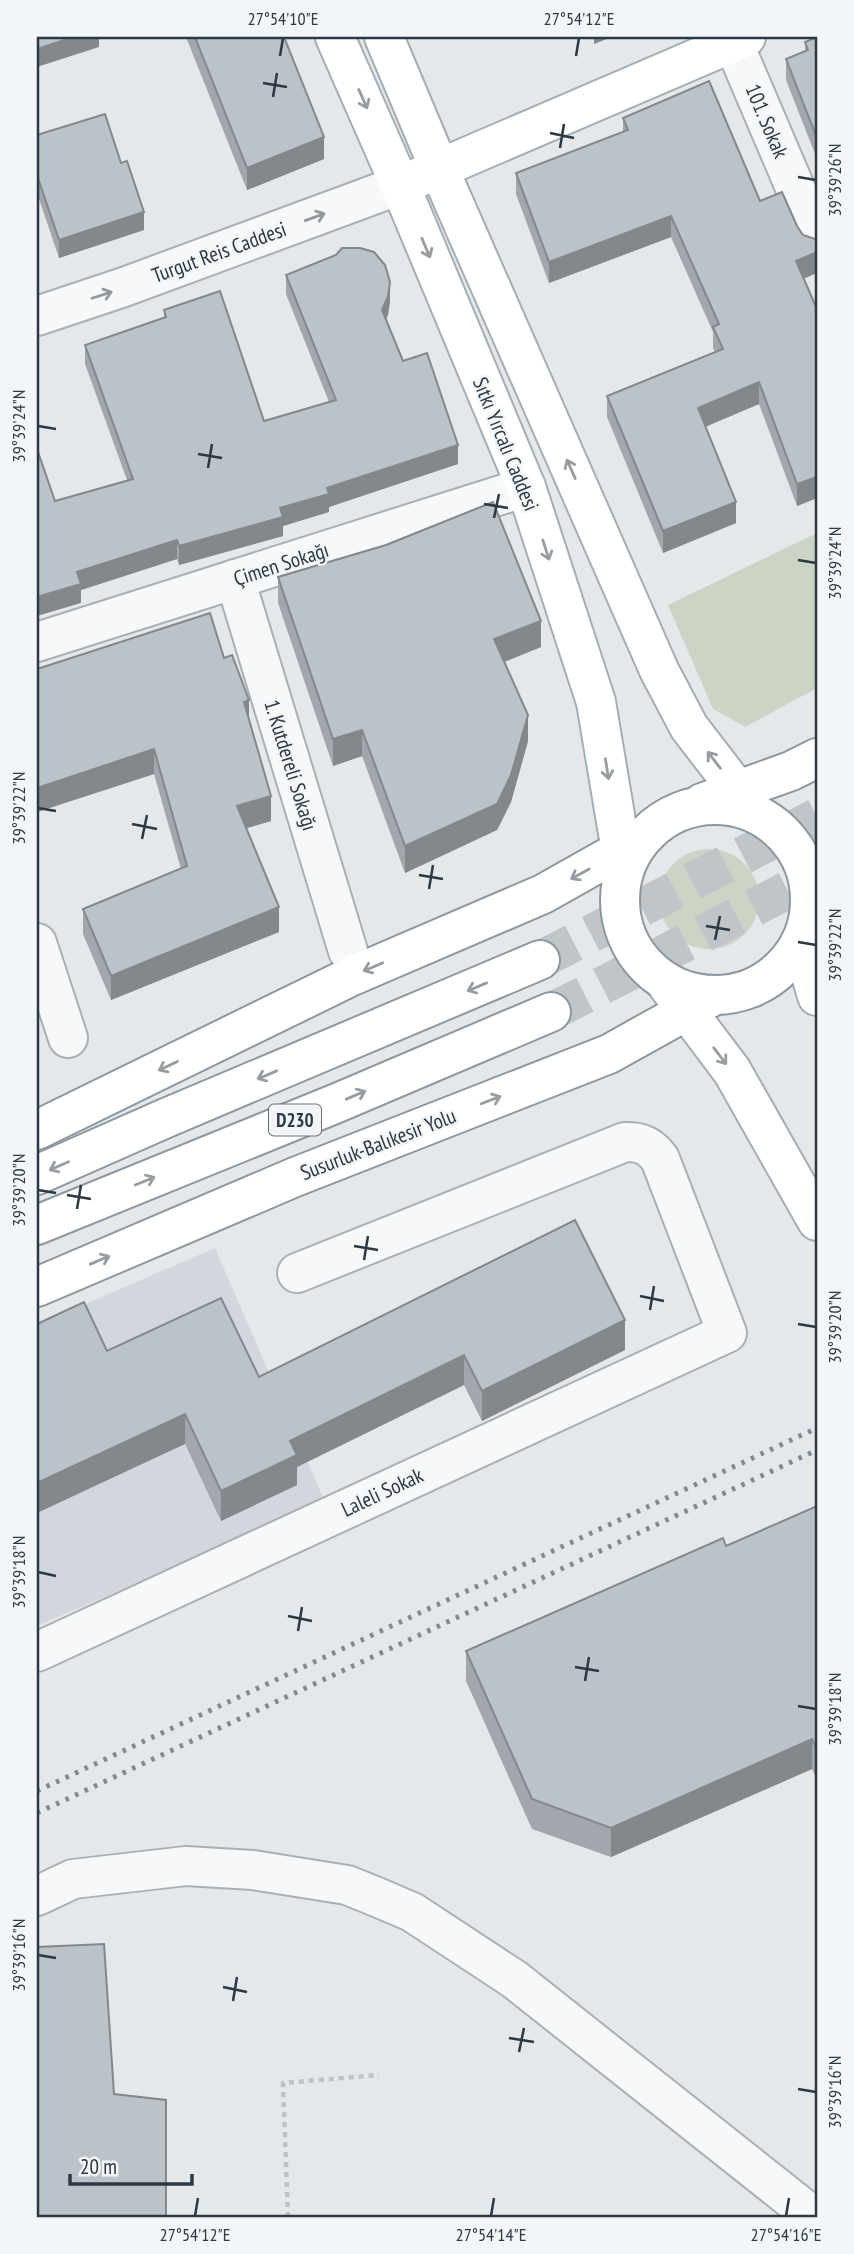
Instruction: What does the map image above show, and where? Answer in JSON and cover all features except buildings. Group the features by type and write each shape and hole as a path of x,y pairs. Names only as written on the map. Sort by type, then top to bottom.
{"main road":[{"name":"Sıtkı Yırcalı Caddesi","path":"335,37 526,487 596,702 628,853"},
{"path":"384,37 439,169 659,670 689,727 747,802 780,831 799,855 809,883 809,937 817,996"},
{"path":"400,185 740,39"},
{"path":"37,1130 352,976 543,894 628,853 664,819 694,807 747,802 817,758"},
{"path":"628,853 619,901 624,932 640,960 689,996 817,1221"},
{"path":"689,996 742,992 766,980 786,963 809,937"},
{"name":"D230","path":"37,1175 540,960"},
{"name":"Susurluk-Balıkesir Yolu","path":"37,1287 295,1177 609,1054 689,996"},
{"name":"D230","path":"37,1225 337,1103 551,1012"}],"street":[{"name":"101. Sokak","path":"740,39 817,239"},
{"name":"Turgut Reis Caddesi","path":"37,316 124,287 400,185"},
{"name":"Çimen Sokağı","path":"37,642 526,487"},
{"name":"1. Kutdereli Sokağı","path":"234,579 348,951"},
{"path":"37,943 68,1038"},
{"name":"Laleli Sokak","path":"37,1652 727,1333 660,1159 654,1150 635,1142 625,1142 297,1273"},
{"path":"37,1896 73,1879 186,1866 253,1870 347,1885 412,1912 514,1979 814,2217"}],"path":[{"path":"288,2217 283,2084 379,2075"}],"shaded area":[{"path":"215,1248 325,1502 37,1626 37,1325"}],"green space":[{"path":"817,533 817,688 745,727 713,709 668,605"},
{"path":"709,849 737,857 751,871 759,899 751,927 737,941 709,949 681,941 667,927 659,899 667,871 681,857"}],"tunnel":[{"path":"540,960 817,817"},
{"path":"551,1012 817,875"}],"railway":[{"path":"37,1791 817,1428"},
{"path":"37,1813 817,1450"}]}
